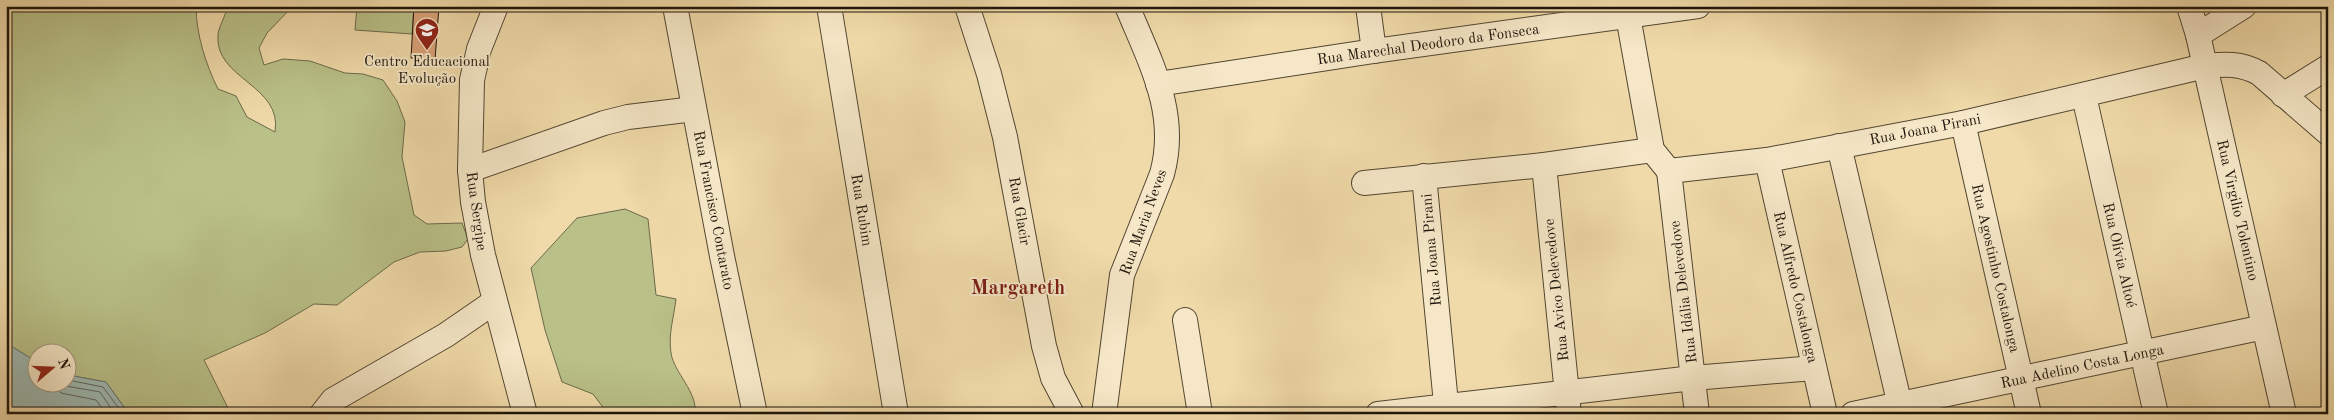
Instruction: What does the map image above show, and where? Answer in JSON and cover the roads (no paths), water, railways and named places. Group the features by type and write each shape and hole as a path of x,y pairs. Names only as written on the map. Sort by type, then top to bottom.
{"street":[{"name":"Rua Sergipe","path":"496,6 479,49 472,80 470,170 473,202 483,255 525,414"},
{"name":"Rua Francisco Contarato","path":"675,6 755,414"},
{"name":"Rua Rubim","path":"829,6 896,414"},
{"name":"Rua Glacir","path":"967,6 989,74 1006,137 1044,346 1053,378 1062,399 1072,414"},
{"name":"Rua Maria Neves","path":"1104,414 1122,275 1162,174 1167,157 1169,135 1167,117 1158,84 1127,6"},
{"path":"1368,6 1374,51"},
{"name":"Rua Marechal Deodoro da Fonseca","path":"1158,84 1619,13 1698,6"},
{"name":"Rua Virgilio Tolentino","path":"2189,6 2198,34 2284,414"},
{"path":"2198,34 2244,6"},
{"path":"1619,13 1652,150 1669,171"},
{"name":"Rua Joana Pirani","path":"1669,171 1767,160 1963,123 2205,66 2232,63 2247,66 2259,73 2328,134"},
{"path":"2283,95 2328,67"},
{"name":"Rua Olívia Altoé","path":"2084,96 2156,414"},
{"path":"470,170 604,123 628,117 694,109"},
{"name":"Rua Agostinho Costalonga","path":"1963,123 2029,414"},
{"path":"1839,146 1901,409"},
{"name":"Rua Joana Pirani","path":"1447,410 1424,176 1544,165 1652,150"},
{"name":"Rua Alfredo Costalonga","path":"1767,160 1825,414"},
{"name":"Rua Avico Delevedove","path":"1544,165 1568,403"},
{"name":"Rua Idália Delevedove","path":"1669,171 1697,414"},
{"path":"1364,183 1424,176"},
{"path":"322,414 333,400 446,335 494,302"},
{"path":"1184,320 1200,414"},
{"name":"Rua Adelino Costa Longa","path":"1853,414 1901,409 2021,378 2264,328"},
{"path":"1378,414 1568,403 1693,378 1814,368"}],"water":[{"path":"6,343 28,356 28,392 78,392 78,377 106,382 129,414 6,414"}],"place":[{"name":"Centro Educacional Evolução","path":"427,51"}],"district":[{"name":"Margareth","path":"1018,287"}]}
